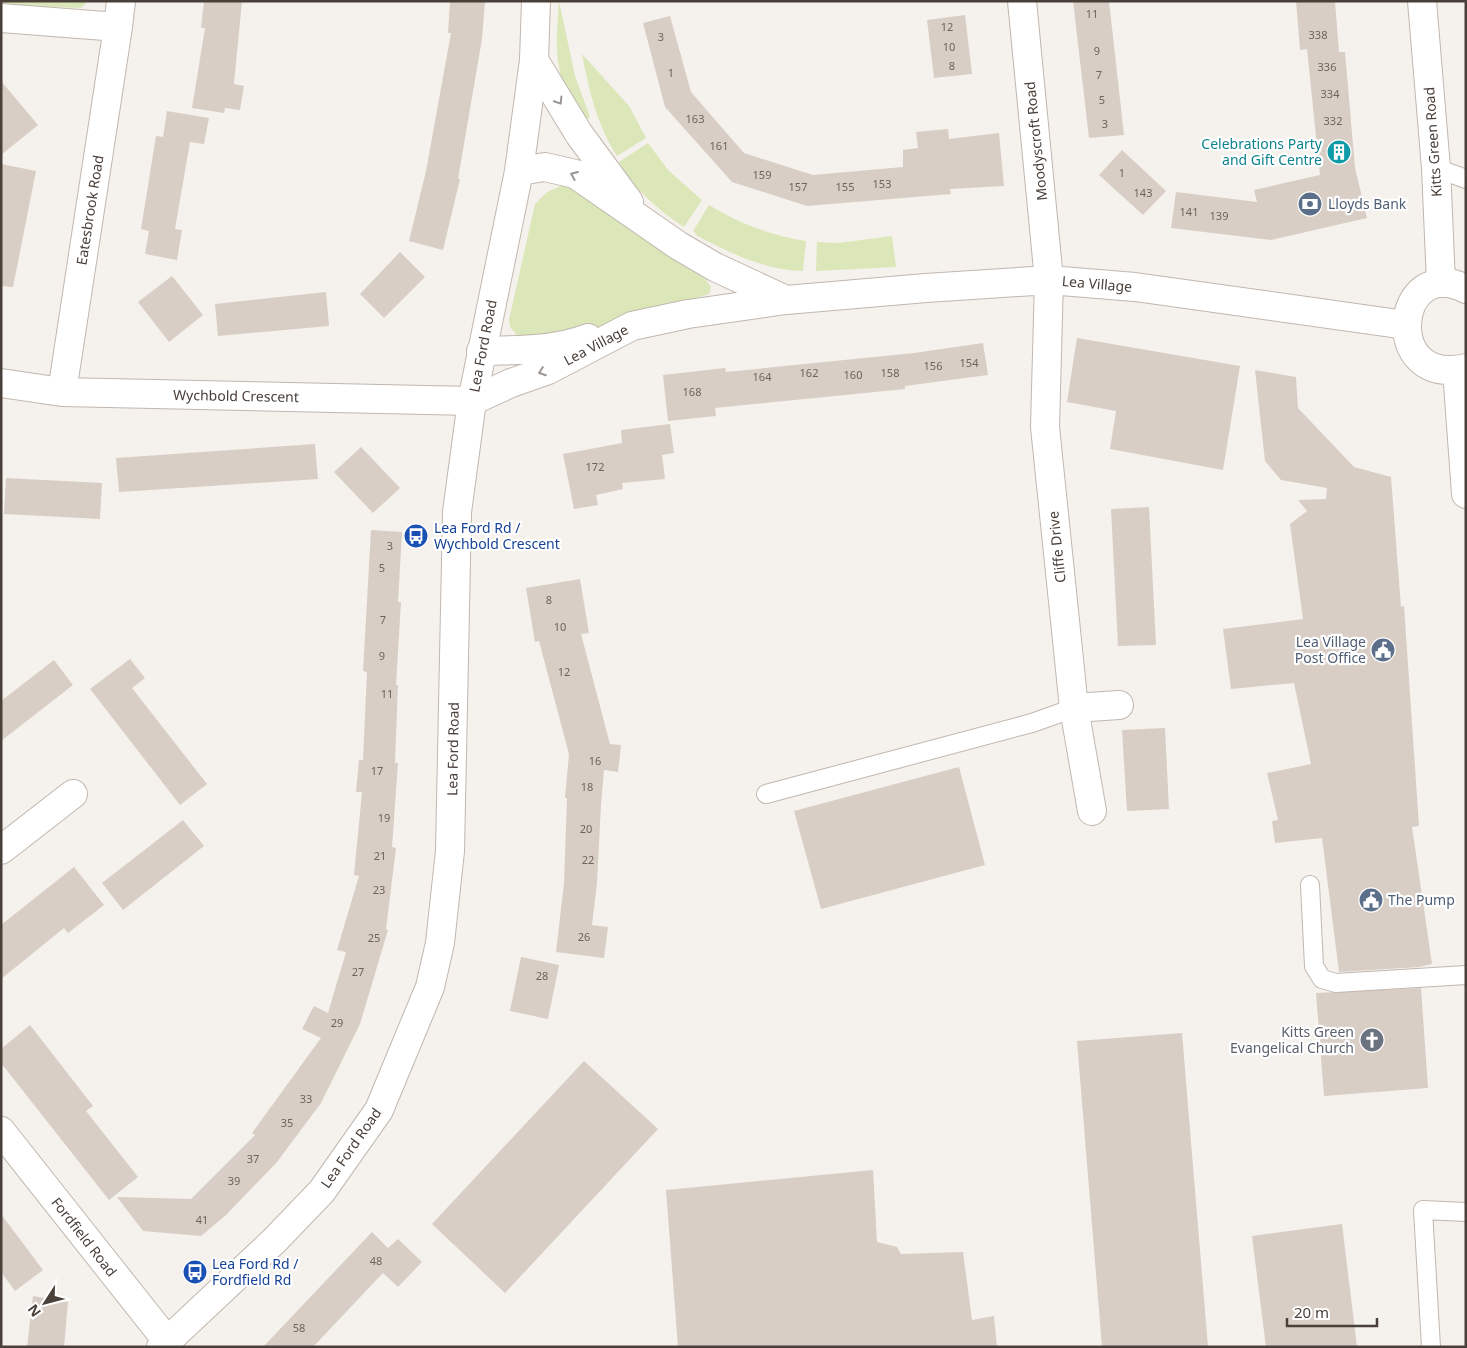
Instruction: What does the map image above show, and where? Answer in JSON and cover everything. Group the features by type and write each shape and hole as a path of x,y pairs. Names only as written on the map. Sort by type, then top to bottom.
{"street":[{"name":"Lea Ford Road","path":"167,1345 274,1241 322,1191 379,1110 430,987 440,943 450,851 457,512 472,401 518,171 534,60 536,1"},
{"name":"Moodyscroft Road","path":"1022,1 1050,280"},
{"name":"Kitts Green Road","path":"1422,1 1436,168 1453,286"},
{"name":"Eatesbrook Road","path":"1,18 120,14 62,392"},
{"name":"Lea Village","path":"534,60 579,134 643,222"},
{"name":"Lea Village","path":"518,171 545,167 575,174 643,222 715,267 786,300"},
{"name":"Lea Village","path":"472,401 511,383 548,370 632,326 688,314 786,300 1050,280 1135,287 1406,325"},
{"name":"Cliffe Drive","path":"1050,280 1046,427 1074,708 1092,811"},
{"path":"1453,286 1433,284 1414,297 1408,308 1406,325 1410,344 1419,359 1431,368 1443,371 1461,369 1466,494"},
{"path":"481,351 528,350 571,344 609,330 632,326"},
{"name":"Wychbold Crescent","path":"1,383 62,392 472,401"},
{"path":"1074,708 1119,705"},
{"path":"1,850 73,794"},
{"name":"Fordfield Road","path":"1,1131 167,1345"}],"lane":[{"path":"1436,168 1466,179"},
{"path":"766,794 1032,724 1074,708"},
{"path":"1310,885 1314,966 1322,980 1336,983 1466,975"},
{"path":"1431,1347 1423,1210 1466,1212"}],"green space":[{"path":"1,1 88,1 81,8 1,5"},
{"path":"559,1 575,76 590,117 582,123 566,91 558,64"},
{"path":"582,54 629,106 646,138 617,156 599,120"},
{"path":"648,143 668,170 702,200 684,227 639,190 619,162"},
{"path":"563,185 573,185 685,267 705,279 711,287 709,294 574,335 526,339 516,334 510,327 509,320 535,204 547,192"},
{"path":"709,205 732,218 756,228 780,236 806,241 803,271 776,268 749,260 698,236 693,231"},
{"path":"892,236 896,267 816,271 817,242 838,243"}],"building":[{"path":"204,1 242,1 234,84 244,86 240,110 225,108 224,113 192,108 205,28 201,28"},
{"path":"450,1 485,1 482,39 458,179 460,179 443,250 409,241 426,171 451,33 448,33"},
{"path":"1073,1 1109,1 1124,135 1089,138"},
{"path":"1296,1 1335,1 1339,52 1345,52 1355,168 1367,218 1271,240 1171,228 1176,192 1257,202 1254,190 1320,175 1307,49 1300,50"},
{"path":"965,15 972,74 934,78 927,20"},
{"path":"670,16 691,92 744,153 813,175 903,167 903,150 918,148 916,132 948,129 949,139 999,133 1004,186 950,189 951,194 807,206 732,182 665,107 643,23"},
{"path":"1,81 38,125 1,155"},
{"path":"167,111 209,118 204,144 190,142 175,229 182,230 177,260 145,254 149,231 141,229 156,136 163,137"},
{"path":"1122,150 1166,191 1143,215 1099,175"},
{"path":"1,164 36,171 13,287 1,286"},
{"path":"400,252 425,277 384,318 360,294"},
{"path":"172,276 203,315 169,342 138,302"},
{"path":"326,292 329,326 218,336 215,304"},
{"path":"1077,338 1240,366 1223,470 1110,449 1116,411 1067,402"},
{"path":"983,343 988,375 905,386 905,389 715,408 716,416 668,421 663,375 725,368 726,372 914,353"},
{"path":"1255,370 1296,377 1298,408 1354,467 1391,477 1401,607 1404,606 1419,826 1412,827 1432,964 1419,967 1339,972 1322,838 1275,843 1272,821 1278,820 1267,773 1311,764 1294,683 1231,689 1223,629 1303,619 1290,524 1307,511 1298,500 1326,499 1327,488 1281,480 1265,461"},
{"path":"670,424 674,453 662,455 665,479 622,483 623,489 596,495 598,505 574,509 563,454 622,443 621,430"},
{"path":"315,444 318,479 119,492 116,458"},
{"path":"361,447 400,488 373,513 334,472"},
{"path":"6,478 102,483 100,519 4,514"},
{"path":"1149,507 1156,645 1118,646 1111,509"},
{"path":"371,530 402,532 398,602 401,602 396,685 398,685 395,763 398,763 392,847 396,848 386,929 388,930 360,1024 321,1103 277,1162 226,1215 201,1236 143,1231 117,1197 191,1199 255,1135 252,1133 321,1038 302,1029 314,1006 328,1013 346,952 337,950 359,876 354,875 362,792 356,792 359,760 363,760 367,672 363,671"},
{"path":"580,579 589,633 581,634 610,744 621,745 618,772 604,770 601,805 597,883 592,925 608,927 604,958 556,952 564,883 567,798 565,798 569,754 539,641 535,642 526,588"},
{"path":"130,659 145,678 132,688 207,784 180,805 90,689"},
{"path":"54,660 73,685 1,741 1,701"},
{"path":"1165,728 1169,809 1127,811 1122,730"},
{"path":"959,767 985,865 821,909 794,811"},
{"path":"183,820 204,846 123,910 102,883"},
{"path":"74,867 104,905 68,933 64,928 1,979 1,925"},
{"path":"521,957 559,965 548,1019 510,1011"},
{"name":"Kitts Green Evangelical Church","path":"1421,988 1428,1088 1324,1096 1316,993"},
{"path":"30,1025 93,1106 86,1111 138,1177 109,1200 1,1063 1,1049"},
{"path":"1182,1033 1208,1347 1102,1347 1077,1041"},
{"path":"584,1061 658,1129 505,1293 432,1224"},
{"path":"873,1170 877,1242 897,1247 901,1254 963,1252 972,1320 994,1316 997,1347 678,1347 666,1190"},
{"path":"1,1214 43,1270 15,1291 1,1272"},
{"path":"1342,1224 1357,1347 1266,1347 1252,1236"},
{"path":"372,1232 388,1248 398,1239 422,1262 398,1287 383,1273 313,1347 263,1347"},
{"path":"33,1296 68,1302 64,1347 27,1347"}],"place":[{"name":"Celebrations Party and Gift Centre","path":"1339,152"},
{"name":"Lloyds Bank","path":"1310,204"},
{"name":"Lea Ford Rd / Wychbold Crescent","path":"416,536"},
{"name":"Lea Village Post Office","path":"1383,650"},
{"name":"The Pump","path":"1371,900"},
{"name":"Kitts Green Evangelical Church","path":"1372,1040"},
{"name":"Lea Ford Rd / Fordfield Rd","path":"195,1272"}]}
